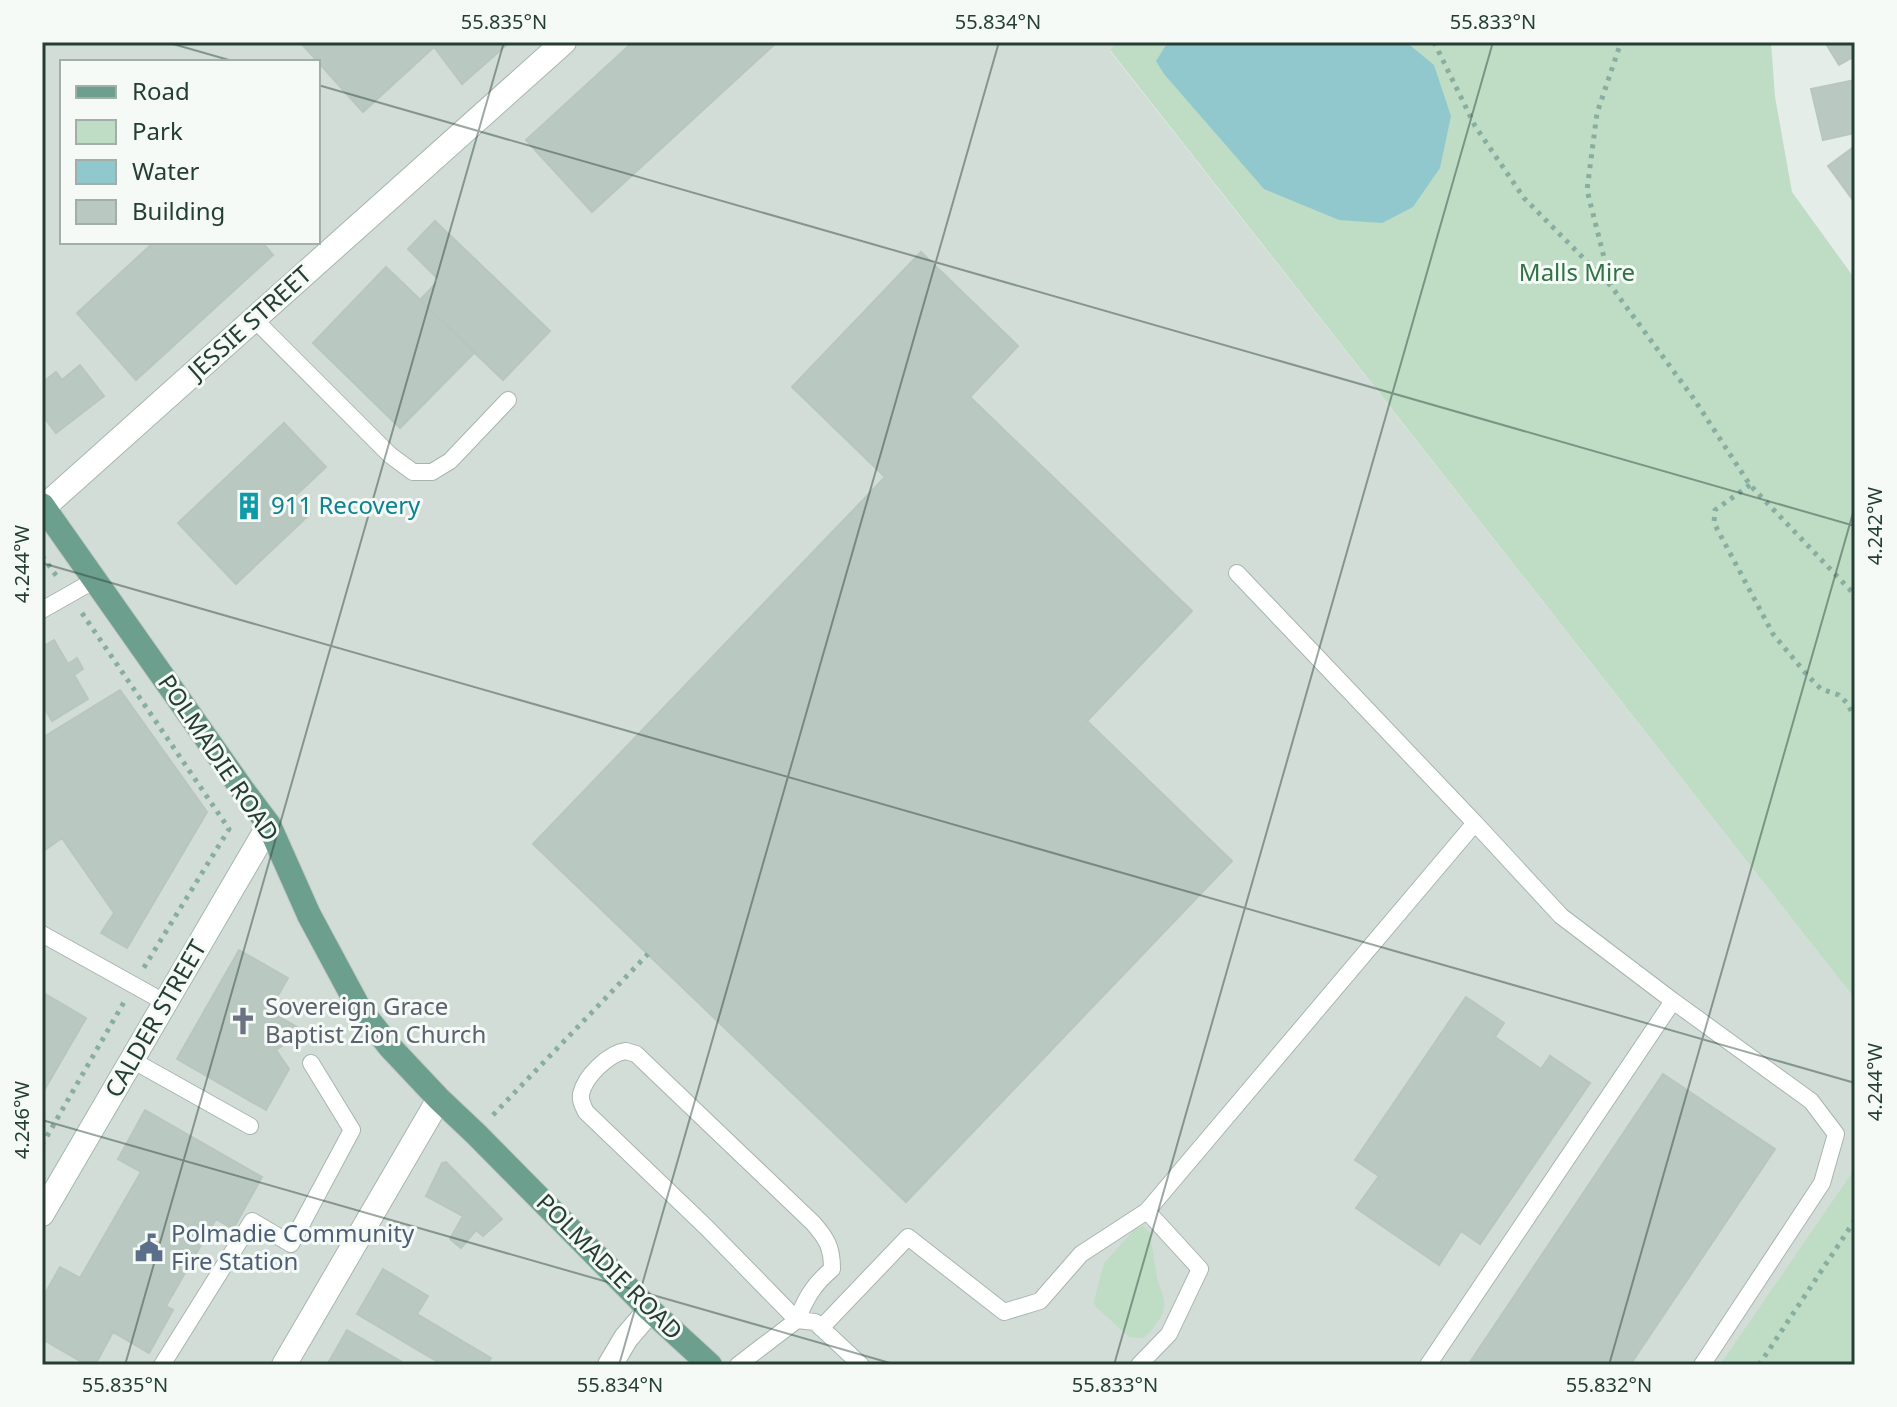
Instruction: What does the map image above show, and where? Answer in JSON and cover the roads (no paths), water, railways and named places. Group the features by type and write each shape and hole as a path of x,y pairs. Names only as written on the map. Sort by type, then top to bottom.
{"main road":[{"name":"POLMADIE ROAD","path":"43,506 269,825 313,923 359,1008 390,1047 439,1099 650,1310 710,1365"}],"street":[{"name":"JESSIE STREET","path":"43,506 564,42"},
{"name":"CALDER STREET","path":"42,1214 269,825"},
{"path":"284,1365 439,1099"},
{"path":"610,1365 626,1338 650,1310"}],"lane":[{"path":"254,319 390,455 413,472 432,472 450,461 508,400"},
{"path":"1237,573 1561,916 1811,1101 1836,1134 1822,1183 1702,1365"},
{"path":"42,610 95,580"},
{"path":"821,1328 908,1237 1004,1312 1040,1301 1081,1254 1147,1211 1475,823"},
{"path":"42,934 166,1003"},
{"path":"1428,1365 1673,1001"},
{"path":"738,1365 797,1320 807,1296 832,1269 832,1253 826,1239 813,1223 636,1054 617,1052 607,1058 587,1081 581,1102 586,1112 797,1320 815,1322 861,1365"},
{"path":"132,1060 250,1126"},
{"path":"162,1365 252,1221 291,1244 352,1130 311,1063"},
{"path":"1139,1365 1169,1334 1200,1269 1147,1211"}],"water":[{"path":"1168,42 1406,42 1434,65 1451,116 1440,168 1413,207 1382,223 1339,220 1264,189 1164,74 1156,61"}],"place":[{"name":"911 Recovery","path":"249,506"},
{"name":"Sovereign Grace Baptist Zion Church","path":"243,1021"},
{"name":"Polmadie Community Fire Station","path":"149,1248"}],"park label":[{"name":"Malls Mire","path":"1577,273"}]}
